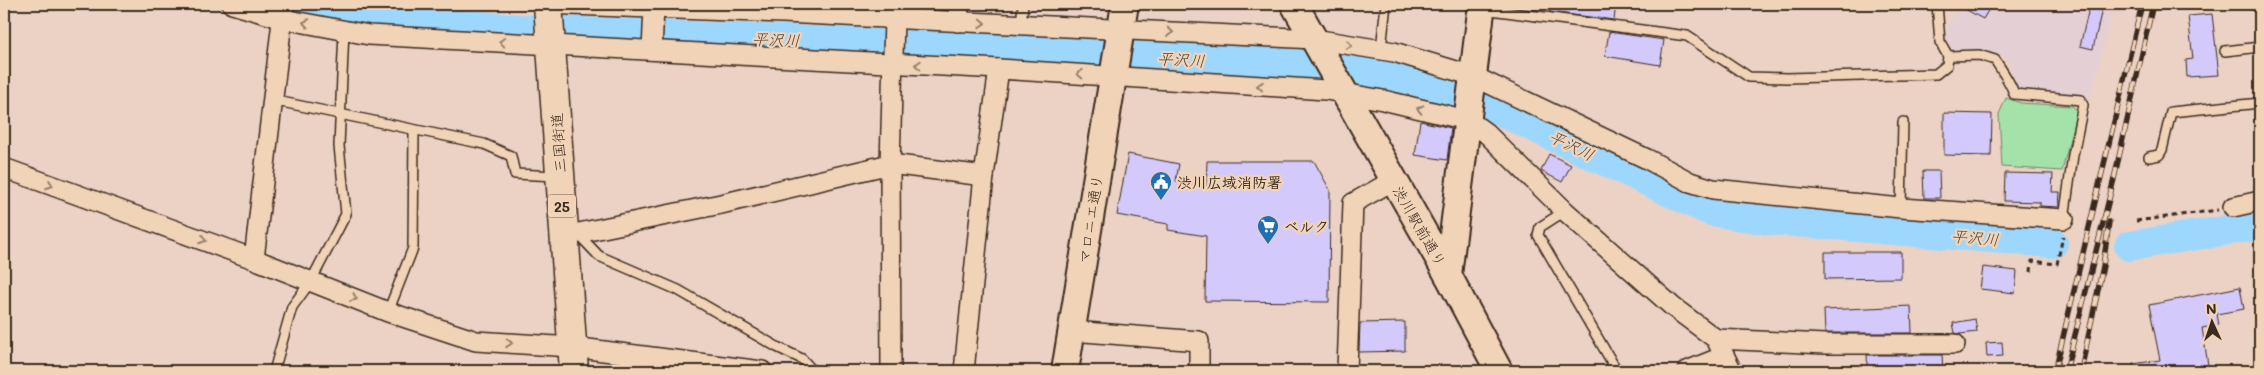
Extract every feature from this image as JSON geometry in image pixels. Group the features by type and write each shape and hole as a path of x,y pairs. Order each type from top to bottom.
{"main road":[{"name":"三国街道","path":"548,19 560,176 571,234 573,359"}],"street":[{"path":"232,4 284,12 344,30 369,35 654,9 784,8 894,25 958,13 1021,26 1316,43 1381,49 1473,79 1647,158 1690,182 1713,189 1900,208 2064,219"},
{"path":"1120,33 1125,4"},
{"path":"1294,4 1316,43"},
{"path":"1448,275 1482,6"},
{"path":"652,49 654,9"},
{"path":"254,258 284,12"},
{"path":"548,19 652,49 893,60 999,69 1114,71 1326,90 1342,88 1468,118 1486,133 1565,211 1724,355"},
{"path":"891,371 890,164 894,25"},
{"name":"マロニエ通り","path":"1065,371 1120,33"},
{"name":"渋川駅前通り","path":"1316,43 1448,275 1499,371"},
{"path":"964,371 984,176 999,69"},
{"path":"571,234 721,204 890,164 984,176"},
{"path":"4,168 254,258 388,312 476,340 573,359 762,371"},
{"path":"1348,371 1353,203 1394,180"},
{"path":"2234,207 2260,201"},
{"path":"1072,331 1198,341 1199,371"},
{"path":"1687,371 1724,355 1824,344 1955,344"}],"lane":[{"path":"1021,26 1023,4"},
{"path":"1381,49 1386,4"},
{"path":"1482,6 1687,36 1749,77 1787,78 1936,74 1948,65 1948,56 1940,42 1937,4"},
{"path":"274,371 292,307 311,281 346,214 339,146 344,30"},
{"path":"2225,51 2260,47"},
{"path":"1948,56 1979,55 1995,60 2006,81 2012,86 2014,94 2081,100 2083,105 2064,219"},
{"path":"272,100 484,144 512,156 515,174 560,176"},
{"path":"2149,157 2159,154 2162,150 2171,112 2260,103"},
{"path":"1900,208 1903,122"},
{"path":"388,312 413,248 414,130"},
{"path":"1565,211 1540,227 1538,235 1617,371"},
{"path":"571,234 599,256 678,290 777,347 802,359 813,371"}],"path":[{"path":"2136,221 2234,207"},
{"path":"2031,272 2032,261 2057,264 2066,223 2064,219"}],"shaded area":[{"path":"1962,4 2115,4 2090,97 2017,88 2009,61 1997,52 1953,52 1946,40 1946,28"}],"green space":[{"path":"2006,98 2021,103 2072,106 2077,110 2062,171 2002,167 1999,114"}],"building":[{"path":"1550,4 1616,4 1614,20 1550,12"},
{"path":"1956,4 1992,4 1983,19"},
{"path":"2090,4 2103,4 2093,49 2080,46"},
{"path":"2212,14 2219,75 2187,77 2186,60 2193,59 2188,16"},
{"path":"1609,32 1664,40 1660,65 1605,56"},
{"path":"1944,113 1992,114 1991,156 1944,155"},
{"path":"1420,121 1451,128 1447,160 1415,155"},
{"name":"ベルク","path":"1128,154 1179,164 1176,181 1206,187 1207,161 1314,161 1330,190 1329,302 1205,301 1206,236 1168,230 1168,224 1117,215"},
{"path":"1549,154 1571,165 1562,182 1541,171"},
{"path":"1923,171 1939,171 1940,198 1924,198"},
{"path":"2005,173 2053,174 2052,192 2060,192 2059,207 2040,206 2040,202 2004,201"},
{"path":"1825,252 1901,252 1901,278 1825,279"},
{"path":"1983,267 2017,271 2015,293 1980,289"},
{"path":"2240,287 2244,309 2217,314 2219,325 2202,328 2209,371 2134,371 2133,364 2160,360 2149,305"},
{"path":"1911,306 1912,333 1825,333 1824,310"},
{"path":"1975,319 1977,332 1955,333 1953,323"},
{"path":"1405,322 1405,351 1359,352 1360,323"},
{"path":"2002,342 2003,356 1987,357 1986,343"},
{"path":"1867,355 1942,355 1943,371 1868,371"}],"waterway":[{"name":"平沢川","path":"280,4 316,13 532,30 921,45 1285,63 1361,70 1452,93 1498,110 1710,211 1768,220 2053,243"},
{"name":"平沢川","path":"2129,246 2260,225"}],"railway":[{"path":"2055,371 2142,4"},
{"path":"2066,371 2114,179 2153,4"},
{"path":"2081,371 2103,266 2109,222"}],"place":[{"name":"渋川広域消防署","path":"1161,201"},
{"name":"ベルク","path":"1268,245"}]}
